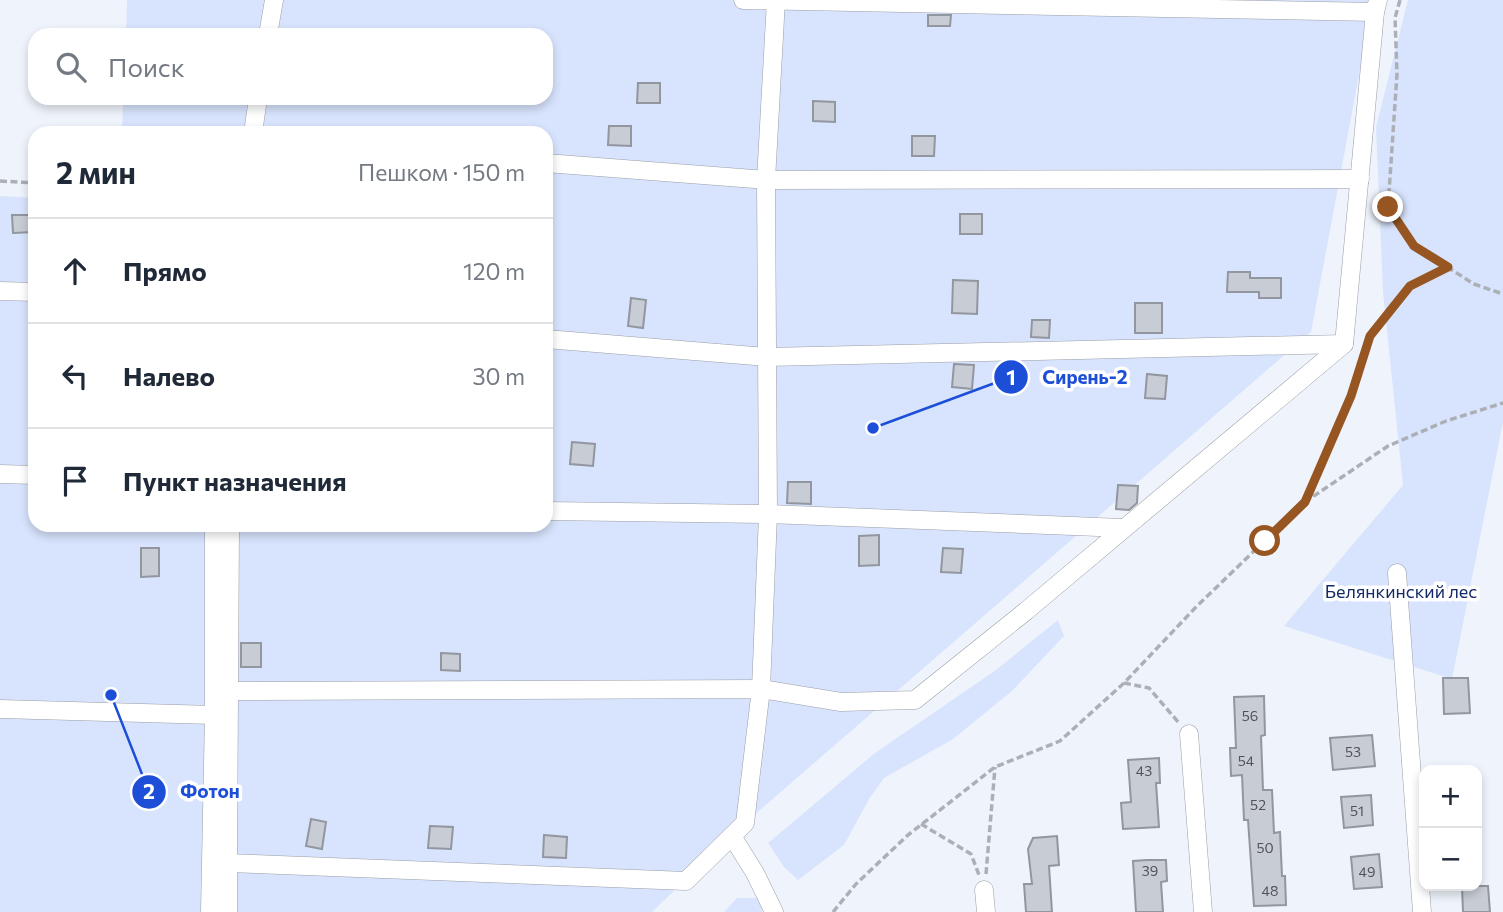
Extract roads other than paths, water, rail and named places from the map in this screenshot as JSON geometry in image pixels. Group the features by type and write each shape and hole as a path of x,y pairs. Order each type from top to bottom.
{"street":[{"path":"269,28 274,0"},
{"path":"228,691 761,689 841,702 915,701 1344,344 1376,6 743,0"},
{"path":"228,863 686,881 745,823 761,689 768,514 766,180 776,1"},
{"path":"254,126 257,105"},
{"path":"553,164 766,180 1360,179"},
{"path":"0,291 28,292"},
{"path":"553,340 767,357 1344,344"},
{"path":"0,474 28,475"},
{"path":"553,511 768,514 1123,528"},
{"path":"210,912 214,532"},
{"path":"228,912 230,532"},
{"path":"1397,573 1422,912"},
{"path":"0,709 214,715"},
{"path":"1189,734 1203,912"},
{"path":"732,836 755,873 774,912"},
{"path":"984,890 986,912"}],"place":[{"name":"Сирень-2","path":"873,428"},
{"name":"Фотон","path":"111,695"}],"park label":[{"name":"Белянкинский лес","path":"1401,592"}]}
